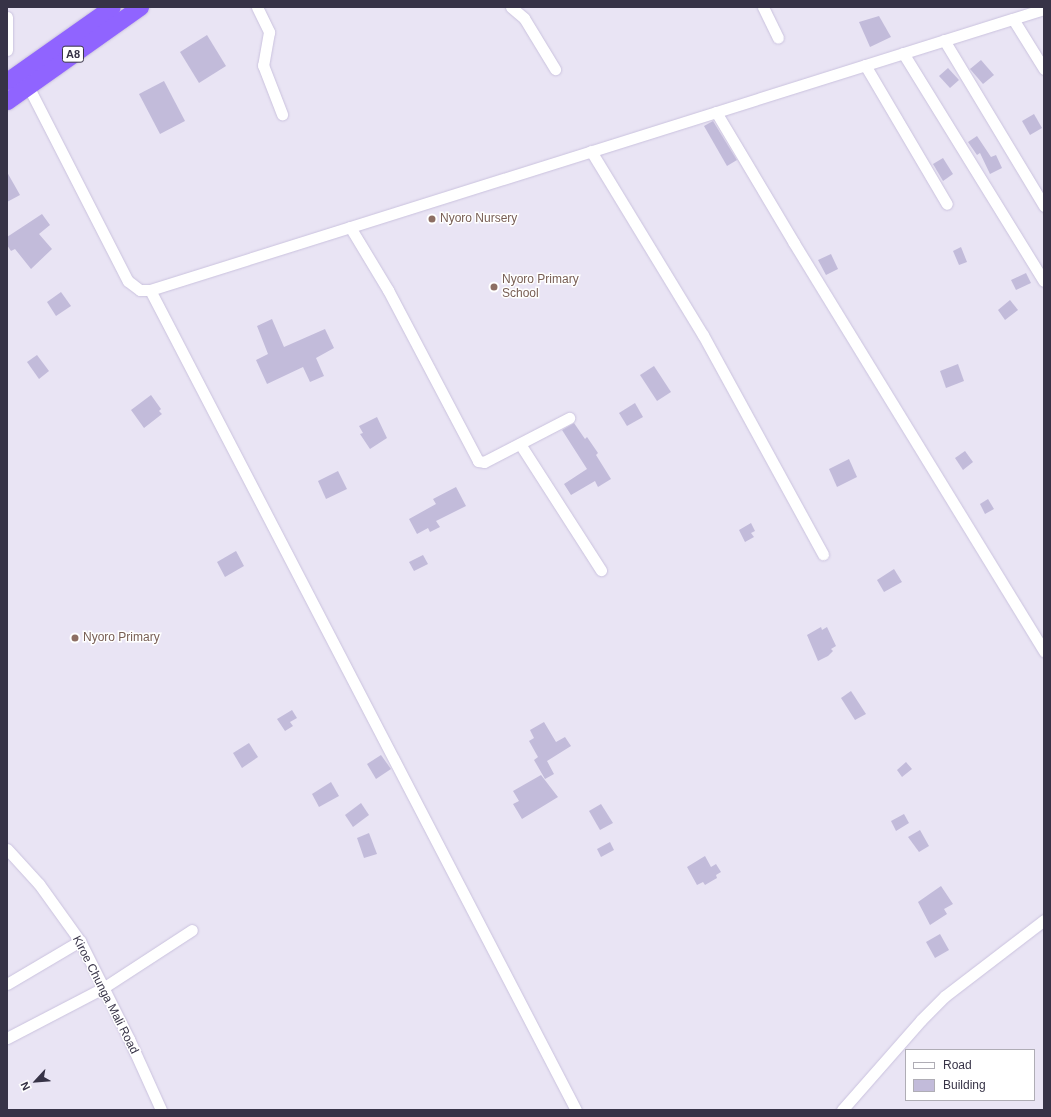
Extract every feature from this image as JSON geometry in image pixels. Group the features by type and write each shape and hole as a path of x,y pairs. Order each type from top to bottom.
{"highway":[{"name":"A8","path":"7,82 112,7"},
{"name":"A8","path":"7,101 140,7"}],"street":[{"path":"257,7 269,32 263,65 282,114"},
{"path":"511,7 524,18 556,69"},
{"path":"762,7 778,38"},
{"path":"28,86 128,281 132,287 140,290 150,290 1044,9"},
{"path":"7,17 7,50"},
{"path":"1013,18 1044,69"},
{"path":"944,40 1044,206"},
{"path":"903,53 1044,281"},
{"path":"866,65 947,204"},
{"path":"716,112 798,250 1044,651"},
{"path":"591,151 703,335 823,554"},
{"path":"350,227 388,290 478,461 484,462 569,418"},
{"path":"150,290 576,1110"},
{"path":"520,444 601,570"},
{"name":"Kiroe Chunga Mali Road","path":"7,849 39,884 80,942 161,1110"},
{"path":"842,1110 921,1020 945,996 1044,920"},
{"path":"7,1038 103,988 192,930"},
{"path":"7,984 80,942"}],"building":[{"path":"879,16 891,37 870,47 859,22"},
{"path":"207,35 226,66 199,83 180,52"},
{"path":"981,60 994,75 983,84 970,69"},
{"path":"948,68 959,80 950,88 939,76"},
{"path":"164,81 185,121 160,134 139,94"},
{"path":"1034,114 1042,128 1030,135 1022,121"},
{"path":"713,121 737,160 727,166 704,126"},
{"path":"977,136 991,157 996,155 1002,168 990,174 980,153 977,155 968,142"},
{"path":"943,158 953,174 943,181 933,164"},
{"path":"7,172 20,195 7,202"},
{"path":"42,214 50,225 39,234 52,249 31,269 15,249 11,251 7,245 7,237"},
{"path":"961,247 967,262 959,265 953,251"},
{"path":"831,254 838,269 826,275 818,260"},
{"path":"1026,273 1031,283 1016,290 1011,280"},
{"path":"61,292 71,306 56,316 47,302"},
{"path":"1010,300 1018,310 1005,320 998,310"},
{"path":"272,319 284,347 325,329 334,348 316,358 324,376 310,382 303,367 267,384 256,360 268,354 257,326"},
{"path":"37,355 49,371 39,379 27,362"},
{"path":"958,364 964,381 946,388 940,371"},
{"path":"654,366 671,392 657,401 640,375"},
{"path":"151,395 161,409 159,411 162,414 144,428 131,410"},
{"path":"635,403 643,417 627,426 619,413"},
{"path":"377,417 387,438 370,449 360,434 363,433 359,426"},
{"path":"574,423 585,439 587,437 598,453 596,455 611,479 598,487 595,481 571,495 564,484 587,469 562,430"},
{"path":"965,451 973,462 963,470 955,458"},
{"path":"849,459 857,477 837,487 829,469"},
{"path":"338,471 347,489 326,499 318,481"},
{"path":"456,487 466,506 436,521 440,527 430,532 428,528 417,534 409,519 436,504 433,499"},
{"path":"988,499 994,509 985,514 980,504"},
{"path":"751,523 755,531 751,533 754,537 745,542 739,530"},
{"path":"236,551 244,566 225,577 217,562"},
{"path":"423,555 428,564 414,571 409,562"},
{"path":"894,569 902,582 884,592 877,580"},
{"path":"821,627 822,630 827,627 836,646 831,649 833,651 828,656 818,661 807,635"},
{"path":"851,691 866,714 855,720 841,698"},
{"path":"292,710 297,718 290,722 293,726 285,731 277,719"},
{"path":"544,722 556,742 565,737 571,746 547,761 554,774 545,779 534,760 538,757 529,741 534,738 530,730"},
{"path":"249,743 258,757 242,768 233,753"},
{"path":"381,755 391,769 376,779 367,764"},
{"path":"906,762 912,769 902,777 897,770"},
{"path":"541,775 558,797 522,819 513,804 519,801 513,791"},
{"path":"331,782 339,796 319,807 312,794"},
{"path":"361,803 369,815 353,827 345,815"},
{"path":"601,804 613,823 600,830 589,811"},
{"path":"904,814 909,823 896,831 891,821"},
{"path":"920,830 929,846 919,852 908,837"},
{"path":"369,833 377,854 364,858 357,838"},
{"path":"610,842 614,850 601,857 597,849"},
{"path":"705,856 711,867 716,864 721,872 716,875 717,878 705,885 703,882 697,885 687,867"},
{"path":"941,886 953,904 944,909 947,914 930,925 918,902"},
{"path":"940,934 949,950 935,958 926,942"}],"place":[{"name":"Nyoro Nursery","path":"432,219"},
{"name":"Nyoro Primary School","path":"494,287"},
{"name":"Nyoro Primary","path":"75,638"}]}
